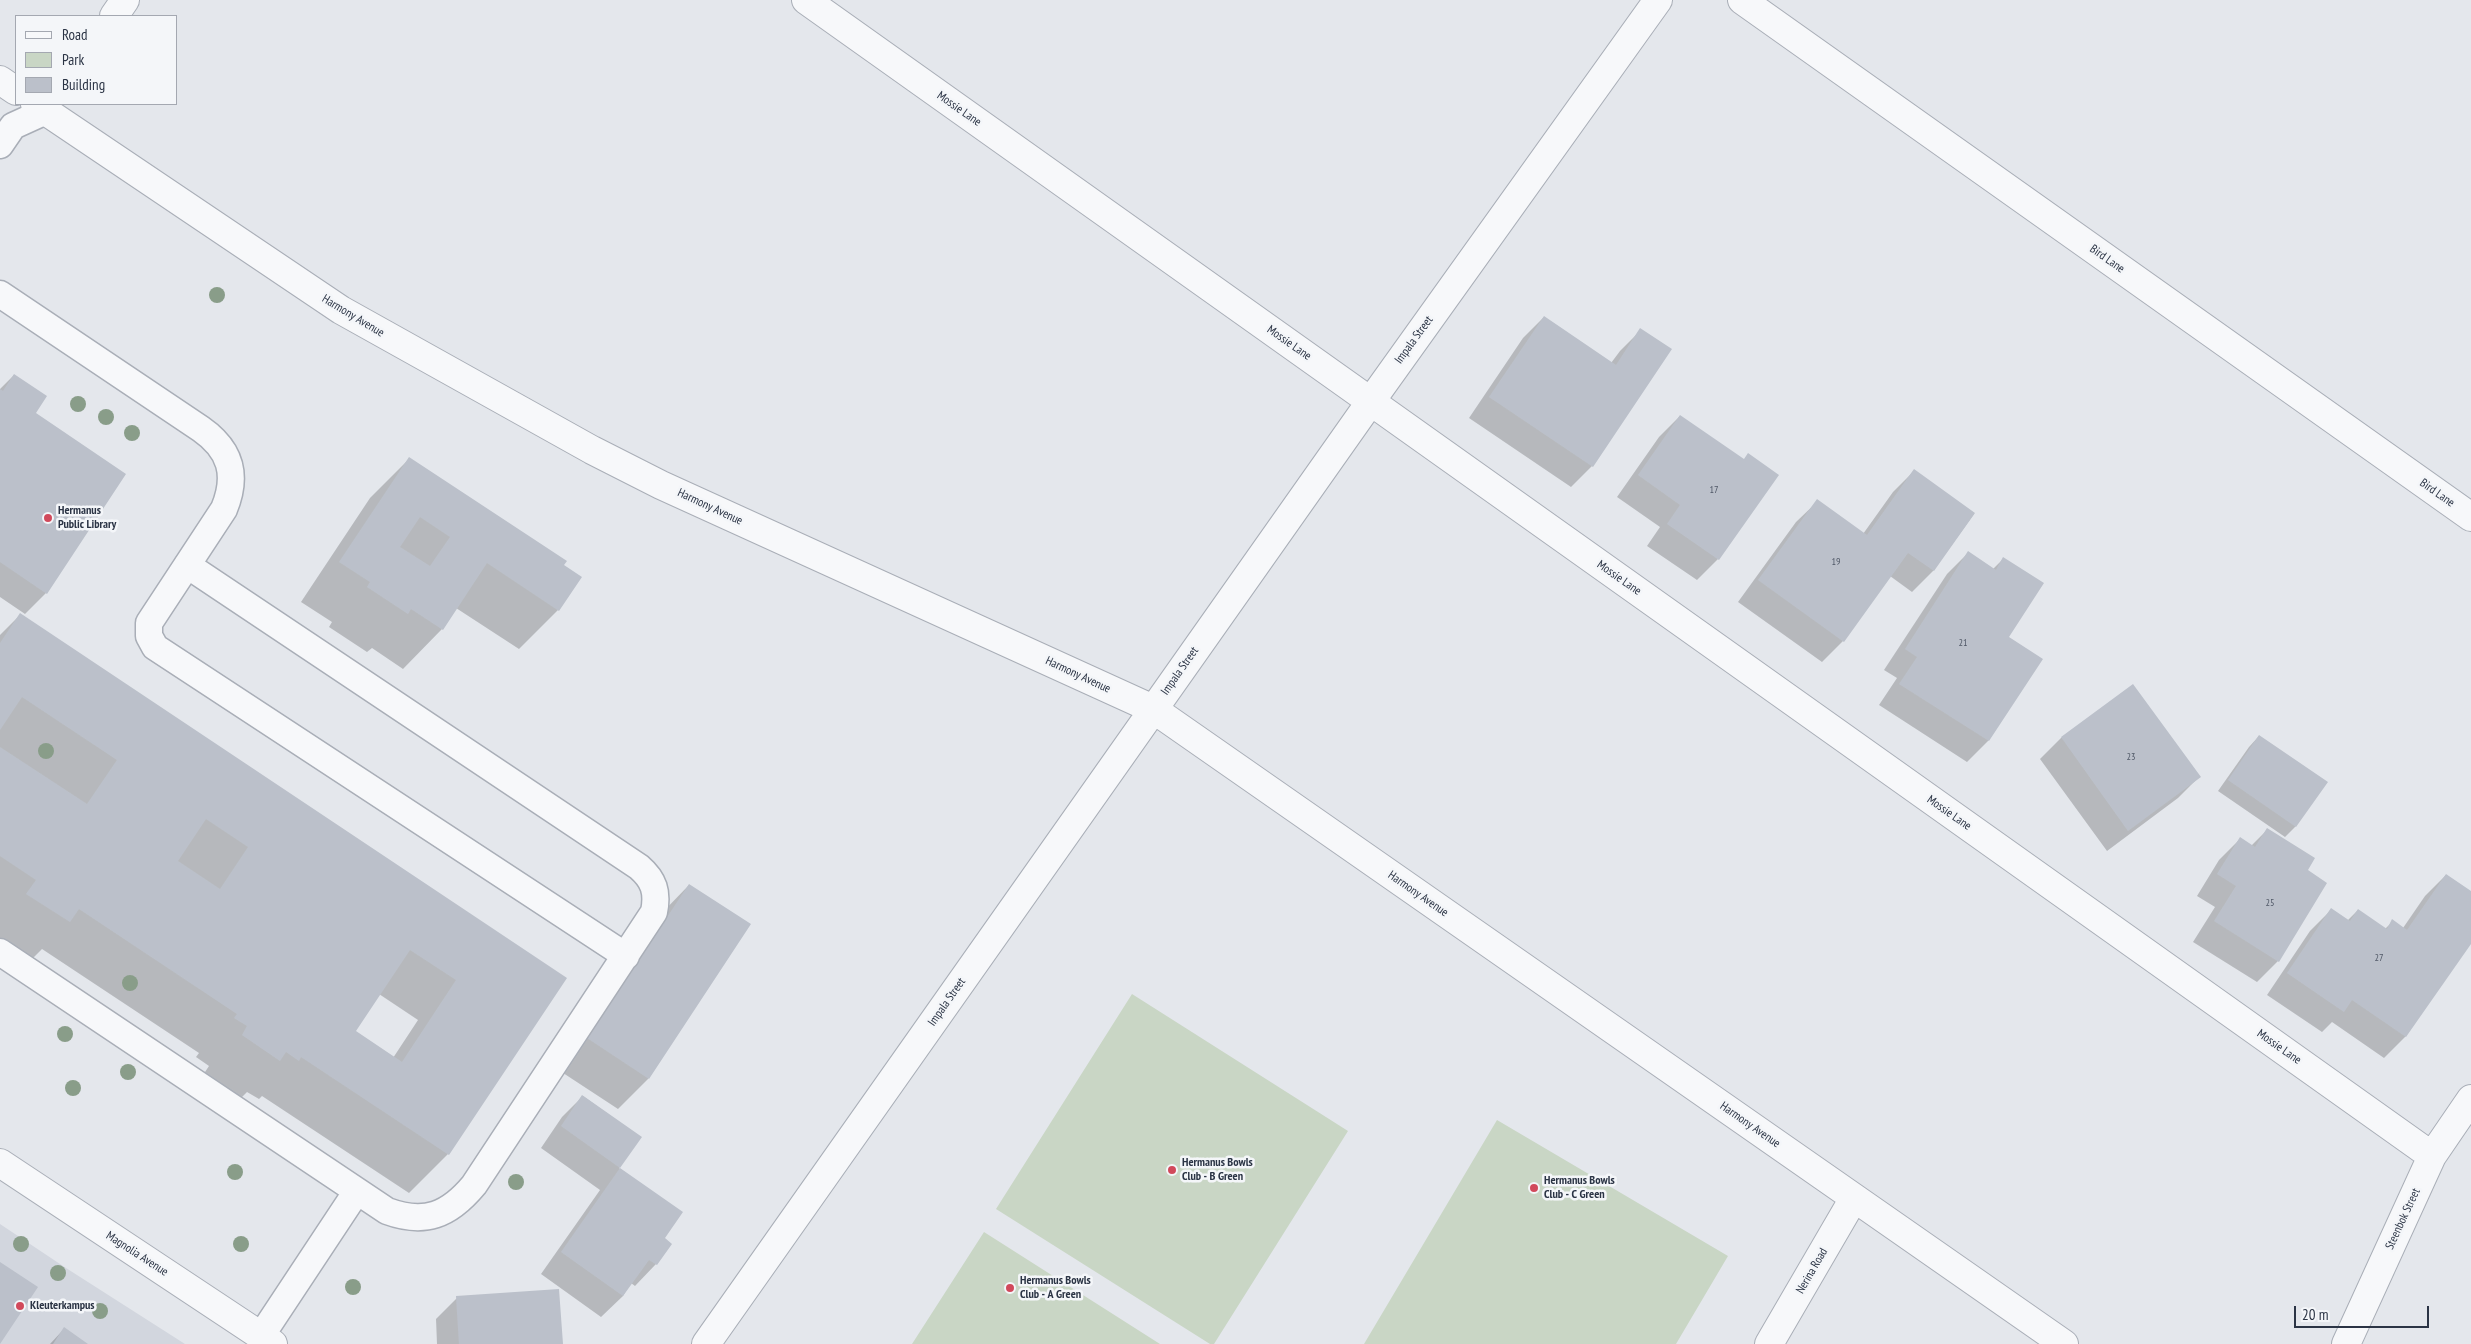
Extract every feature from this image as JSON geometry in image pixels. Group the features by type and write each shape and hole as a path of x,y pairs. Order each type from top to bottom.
{"street":[{"path":"115,15 125,0"},
{"name":"Mossie Lane","path":"806,0 2432,1156"},
{"name":"Impala Street","path":"706,1344 1370,401 1658,0"},
{"name":"Bird Lane","path":"1742,0 2471,517"},
{"path":"0,80 15,90"},
{"name":"Harmony Avenue","path":"44,106 341,310 592,450 661,485 1153,709 2064,1344"},
{"name":"Steenbok Street","path":"2346,1344 2432,1156 2471,1099"},
{"name":"Magnolia Avenue","path":"0,1163 267,1340"},
{"name":"Nerina Road","path":"1769,1344 1854,1198"}],"lane":[{"path":"0,144 13,126 44,106"},
{"path":"0,294 213,438 223,450 232,480 230,495 224,509 149,623 149,636 155,647 626,956"},
{"path":"0,952 387,1211 413,1218 445,1212 461,1200 474,1185 654,912 656,890 650,877 639,867 187,564"},
{"path":"267,1340 357,1191"}],"shaded area":[{"path":"0,1224 66,1268 185,1344 0,1344"}],"green space":[{"name":"Hermanus Bowls Club - B Green","path":"1132,994 1348,1131 1214,1344 1210,1344 996,1209"},
{"name":"Hermanus Bowls Club - C Green","path":"1497,1120 1728,1256 1676,1344 1364,1344"},
{"name":"Hermanus Bowls Club - A Green","path":"984,1232 1160,1344 912,1344"}],"building":[{"path":"1544,316 1616,365 1640,328 1672,349 1593,467 1489,397"},
{"name":"Hermanus Public Library","path":"14,374 47,396 36,413 126,474 47,594 0,562 0,389 3,391"},
{"path":"1680,415 1744,459 1748,453 1779,475 1719,560 1667,524 1680,505 1638,475"},
{"path":"409,457 567,561 564,565 582,577 559,611 487,563 443,630 411,609 408,614 367,587 370,582 339,562","holes":["420,517 450,537 430,566 400,547"]},
{"path":"1914,469 1975,513 1934,571 1908,553 1844,642 1758,580 1817,499 1867,535"},
{"path":"1968,551 1996,570 2003,557 2044,583 2009,637 2043,659 1989,741 1899,684 1917,657 1905,649"},
{"path":"20,613 567,978 449,1155 301,1057 299,1061 286,1052 280,1061 242,1035 247,1026 234,1018 237,1014 79,909 70,922 26,894 36,880 0,856 0,747 87,804 117,760 22,697 0,730 0,643","holes":["206,819 248,847 220,889 178,861","410,950 456,980 402,1062 356,1031"]},
{"path":"2133,684 2201,777 2128,831 2061,737"},
{"path":"2259,735 2328,782 2296,827 2228,780"},
{"path":"2267,828 2315,858 2308,870 2327,883 2279,962 2214,921 2236,886 2217,874 2240,837 2255,847"},
{"path":"2446,874 2471,891 2471,944 2406,1037 2352,1000 2344,1012 2287,973 2331,908 2350,921 2358,909 2387,929 2392,919 2407,930"},
{"path":"689,884 751,924 649,1079 587,1038"},
{"path":"582,1095 642,1137 620,1168 561,1126"},
{"path":"620,1168 683,1212 665,1238 672,1244 657,1265 649,1260 623,1296 561,1252"},
{"path":"0,1262 38,1287 0,1344"},
{"path":"559,1289 563,1344 459,1344 456,1296"},
{"path":"64,1327 88,1344 53,1344"}],"place":[{"name":"Hermanus Public Library","path":"48,518"},
{"name":"Hermanus Bowls Club - B Green","path":"1172,1170"},
{"name":"Hermanus Bowls Club - C Green","path":"1534,1188"},
{"name":"Hermanus Bowls Club - A Green","path":"1010,1288"},
{"name":"Kleuterkampus","path":"20,1306"}]}
